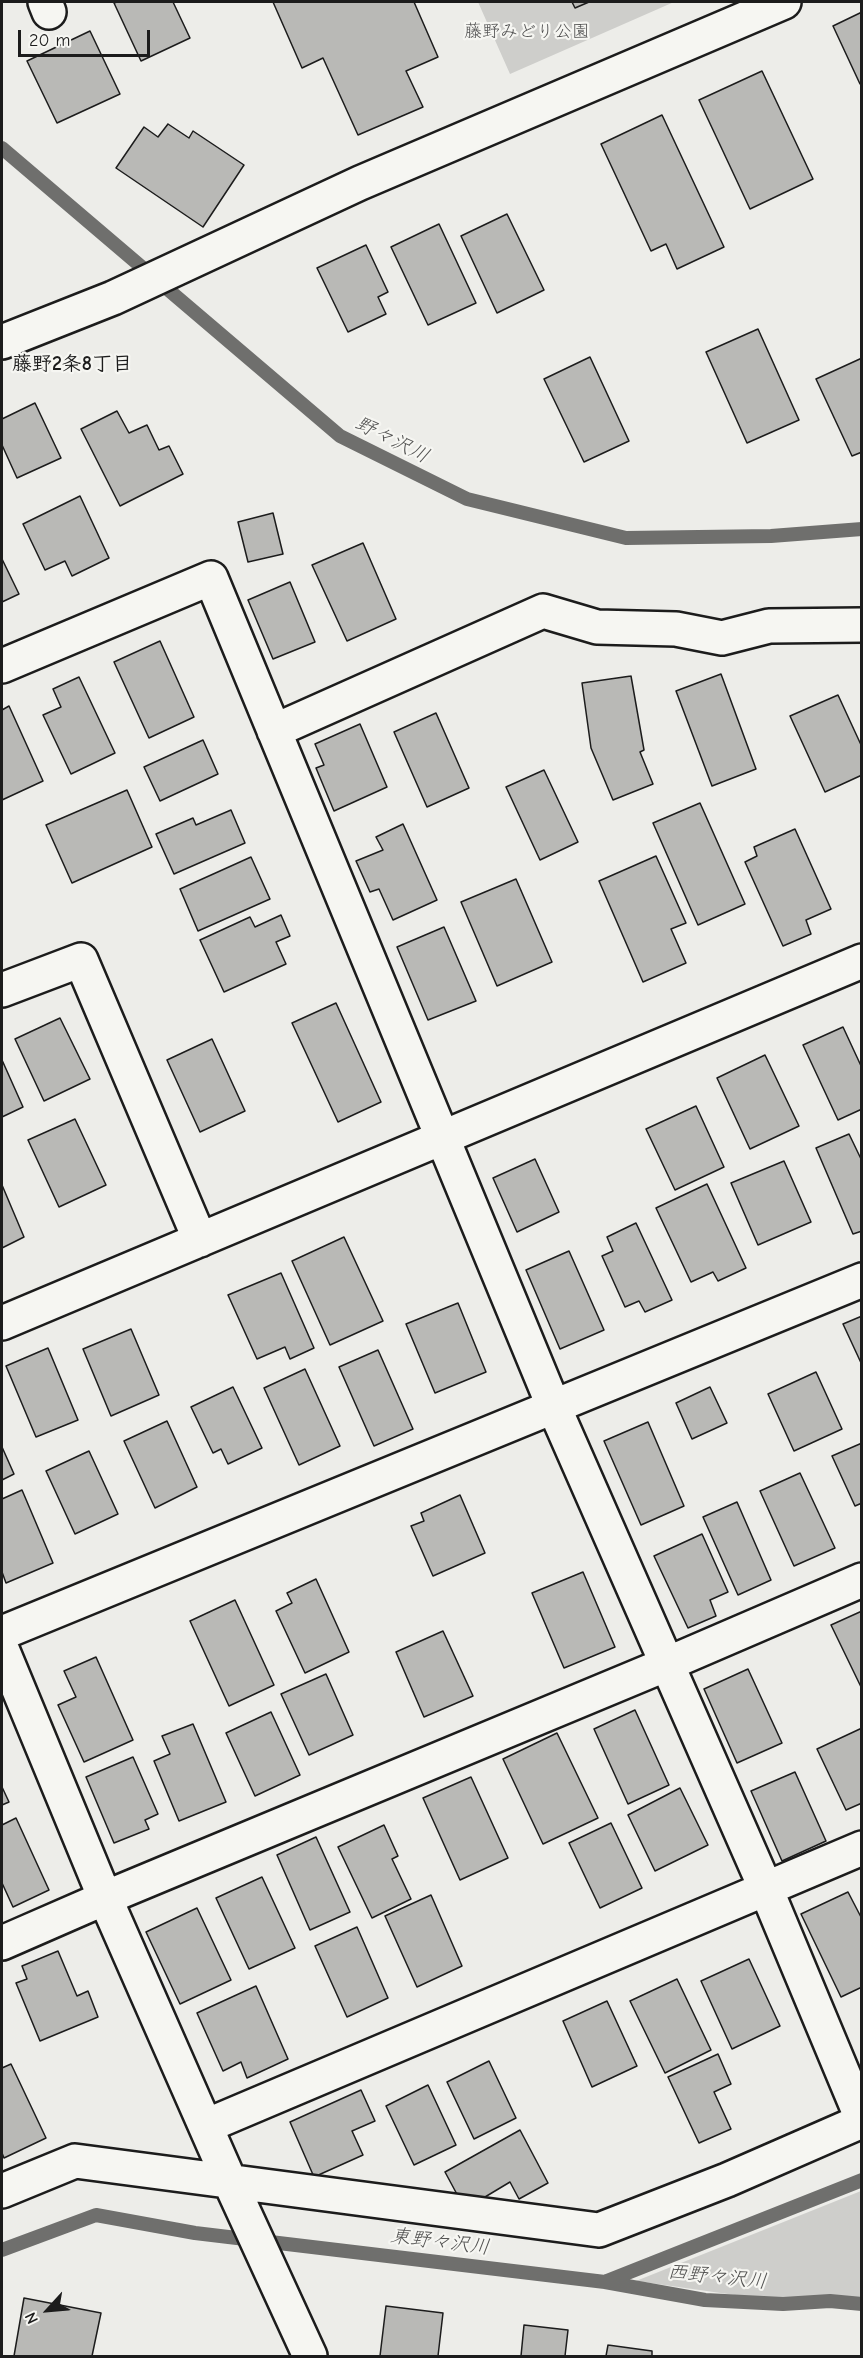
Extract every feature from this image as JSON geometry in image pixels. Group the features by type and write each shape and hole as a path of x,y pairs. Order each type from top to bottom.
{"street":[{"path":"2,342 113,298 360,183 784,2"},
{"path":"2,666 211,578 553,1405 766,1889 861,2120 727,2180 598,2230 75,2161 2,2191"},
{"path":"274,731 543,611 597,627 676,629 722,638 769,626 861,625"},
{"path":"2,990 81,960 200,1239"},
{"path":"2,1323 861,961"},
{"path":"2,1633 861,1280"},
{"path":"2,1943 667,1664 861,1580"},
{"path":"2,1649 105,1898 230,2182 310,2356"},
{"path":"206,2126 861,1848"}],"green space":[{"name":"藤野みどり公園","path":"478,2 674,2 510,74"},
{"path":"861,2191 861,2299 829,2296 783,2298 742,2296 636,2281"}],"building":[{"path":"173,2 190,38 141,61 114,3"},
{"path":"273,2 414,2 438,57 406,71 423,107 358,135 323,58 302,68"},
{"path":"572,2 589,2 575,8"},
{"path":"862,12 862,84 860,84 833,26"},
{"path":"90,31 120,94 57,123 27,61"},
{"path":"762,71 813,179 750,209 699,100"},
{"path":"662,115 724,247 677,269 666,244 651,251 601,144"},
{"path":"168,124 189,138 193,131 244,165 203,227 116,168 144,127 158,137"},
{"path":"507,214 544,290 497,313 461,236"},
{"path":"439,224 476,303 428,325 391,247"},
{"path":"366,245 388,292 378,297 386,314 348,332 317,268"},
{"path":"758,329 799,420 747,443 706,352"},
{"path":"590,357 629,441 584,462 544,379"},
{"path":"862,358 862,452 852,456 816,379"},
{"path":"35,403 61,458 17,478 2,445 2,419"},
{"path":"117,411 129,433 147,425 159,450 169,446 183,474 120,506 81,429"},
{"path":"80,496 109,558 72,576 65,561 45,570 23,524"},
{"path":"273,513 283,554 248,562 238,522"},
{"path":"363,543 396,619 347,641 312,565"},
{"path":"2,559 19,594 2,602"},
{"path":"290,582 315,642 273,659 248,600"},
{"path":"160,641 194,717 149,738 114,662"},
{"path":"721,674 756,769 712,786 676,691"},
{"path":"631,676 644,750 640,752 653,784 613,800 591,748 582,683"},
{"path":"79,677 115,753 71,774 43,715 61,707 53,689"},
{"path":"838,695 862,747 862,775 825,792 790,716"},
{"path":"9,706 43,781 2,800 2,710"},
{"path":"436,713 469,788 427,807 394,732"},
{"path":"360,724 387,787 334,811 316,768 324,765 315,744"},
{"path":"203,740 218,774 160,801 144,767"},
{"path":"544,770 578,842 540,860 506,787"},
{"path":"127,790 152,847 72,883 46,825"},
{"path":"700,803 745,904 698,925 653,823"},
{"path":"231,810 245,843 174,874 156,834 193,818 196,825"},
{"path":"403,824 437,900 393,920 379,889 370,892 356,861 383,850 376,837"},
{"path":"795,829 831,909 806,920 811,934 783,946 745,862 757,856 754,847"},
{"path":"656,856 686,923 671,929 686,963 643,982 599,881"},
{"path":"251,857 270,899 198,931 180,889"},
{"path":"516,879 552,962 497,986 461,902"},
{"path":"281,915 290,936 276,942 286,964 224,992 200,940 250,917 255,927"},
{"path":"444,927 476,1001 428,1020 397,947"},
{"path":"336,1003 381,1102 338,1122 292,1023"},
{"path":"60,1018 90,1079 44,1101 15,1039"},
{"path":"843,1027 862,1068 862,1109 838,1120 803,1045"},
{"path":"212,1039 245,1111 200,1132 167,1060"},
{"path":"765,1055 799,1126 750,1149 717,1078"},
{"path":"2,1060 23,1107 2,1117"},
{"path":"696,1106 724,1167 675,1190 646,1129"},
{"path":"75,1119 106,1185 59,1207 28,1140"},
{"path":"849,1134 862,1161 862,1231 853,1234 816,1148"},
{"path":"535,1159 559,1212 517,1232 493,1178"},
{"path":"784,1161 811,1222 758,1245 731,1183"},
{"path":"707,1184 746,1268 718,1281 713,1272 691,1282 656,1208"},
{"path":"2,1185 24,1237 2,1248"},
{"path":"636,1223 672,1300 645,1312 639,1301 625,1307 602,1256 613,1251 607,1237"},
{"path":"344,1237 383,1321 330,1345 292,1261"},
{"path":"569,1251 604,1330 560,1349 526,1270"},
{"path":"281,1273 314,1348 290,1359 285,1347 257,1359 228,1295"},
{"path":"458,1303 486,1372 435,1393 406,1324"},
{"path":"862,1316 862,1365 843,1324"},
{"path":"131,1329 159,1395 111,1416 83,1349"},
{"path":"48,1348 78,1420 36,1437 6,1366"},
{"path":"378,1350 413,1429 374,1446 339,1367"},
{"path":"305,1369 340,1446 299,1465 264,1388"},
{"path":"816,1372 842,1429 794,1451 768,1394"},
{"path":"233,1387 262,1448 228,1464 221,1449 213,1453 191,1407"},
{"path":"710,1387 727,1423 692,1439 676,1403"},
{"path":"167,1421 197,1487 155,1508 124,1441"},
{"path":"648,1422 684,1506 641,1525 604,1441"},
{"path":"862,1443 862,1503 855,1506 832,1456"},
{"path":"2,1447 14,1474 2,1480"},
{"path":"89,1451 118,1514 75,1534 46,1471"},
{"path":"800,1473 835,1548 794,1566 760,1491"},
{"path":"22,1490 53,1563 6,1583 2,1572 2,1499"},
{"path":"460,1495 485,1553 433,1576 411,1526 424,1521 421,1513"},
{"path":"737,1502 771,1580 738,1595 703,1517"},
{"path":"702,1534 728,1592 710,1600 716,1616 688,1628 654,1556"},
{"path":"583,1572 615,1647 564,1668 532,1593"},
{"path":"316,1579 349,1652 305,1673 276,1611 292,1603 287,1593"},
{"path":"235,1600 274,1685 229,1706 190,1621"},
{"path":"862,1611 862,1689 831,1625"},
{"path":"443,1631 473,1696 424,1717 396,1652"},
{"path":"96,1657 133,1740 84,1762 58,1705 76,1697 64,1671"},
{"path":"748,1669 782,1743 737,1763 704,1689"},
{"path":"326,1674 353,1735 309,1755 281,1694"},
{"path":"635,1710 669,1785 628,1804 594,1729"},
{"path":"271,1712 300,1775 255,1796 226,1733"},
{"path":"193,1724 226,1802 179,1821 154,1761 170,1754 162,1736"},
{"path":"862,1728 862,1803 846,1810 817,1749"},
{"path":"557,1733 598,1818 543,1844 503,1759"},
{"path":"133,1757 158,1814 145,1820 149,1829 114,1843 86,1777"},
{"path":"795,1772 826,1841 782,1861 751,1791"},
{"path":"471,1777 508,1858 460,1880 423,1798"},
{"path":"2,1787 9,1802 2,1805"},
{"path":"680,1788 708,1845 655,1871 628,1815"},
{"path":"16,1818 49,1890 13,1907 2,1883 2,1825"},
{"path":"611,1823 642,1888 600,1908 569,1843"},
{"path":"384,1825 398,1856 392,1859 411,1899 372,1918 338,1847"},
{"path":"316,1837 350,1912 310,1930 277,1855"},
{"path":"262,1877 295,1948 249,1969 216,1898"},
{"path":"848,1892 862,1919 862,1987 841,1997 801,1914"},
{"path":"431,1895 462,1966 417,1987 385,1916"},
{"path":"197,1908 231,1980 180,2004 146,1932"},
{"path":"357,1927 388,1998 347,2017 315,1946"},
{"path":"58,1951 77,1996 88,1991 98,2017 40,2041 16,1983 27,1979 22,1966"},
{"path":"749,1959 780,2026 732,2049 701,1981"},
{"path":"677,1979 711,2050 665,2073 630,2001"},
{"path":"256,1986 288,2059 247,2078 241,2062 223,2071 197,2013"},
{"path":"607,2001 637,2066 592,2087 563,2021"},
{"path":"718,2054 731,2084 714,2092 731,2129 699,2143 668,2077"},
{"path":"489,2061 516,2118 474,2139 447,2082"},
{"path":"11,2064 46,2138 4,2158 2,2153 2,2068"},
{"path":"428,2085 456,2145 414,2165 386,2106"},
{"path":"361,2090 375,2121 352,2131 363,2155 314,2177 290,2122"},
{"path":"520,2130 548,2183 519,2199 510,2182 485,2197 459,2198 445,2172"},
{"path":"24,2298 101,2313 92,2356 14,2356"},
{"path":"386,2306 443,2313 438,2356 380,2356"},
{"path":"524,2325 568,2330 565,2356 521,2356"},
{"path":"608,2345 652,2351 652,2356 606,2356"}],"waterway":[{"name":"野々沢川","path":"2,148 340,436 467,499 626,538 771,536 862,529"},
{"name":"東野々沢川","path":"607,2281 862,2180"},
{"name":"東野々沢川","path":"2,2250 96,2215 195,2233 605,2282 705,2300 783,2304 830,2301 862,2304"}],"district":[{"name":"藤野2条8丁目","path":"72,364"}],"water label":[{"name":"西野々沢川","path":"717,2277"}]}
